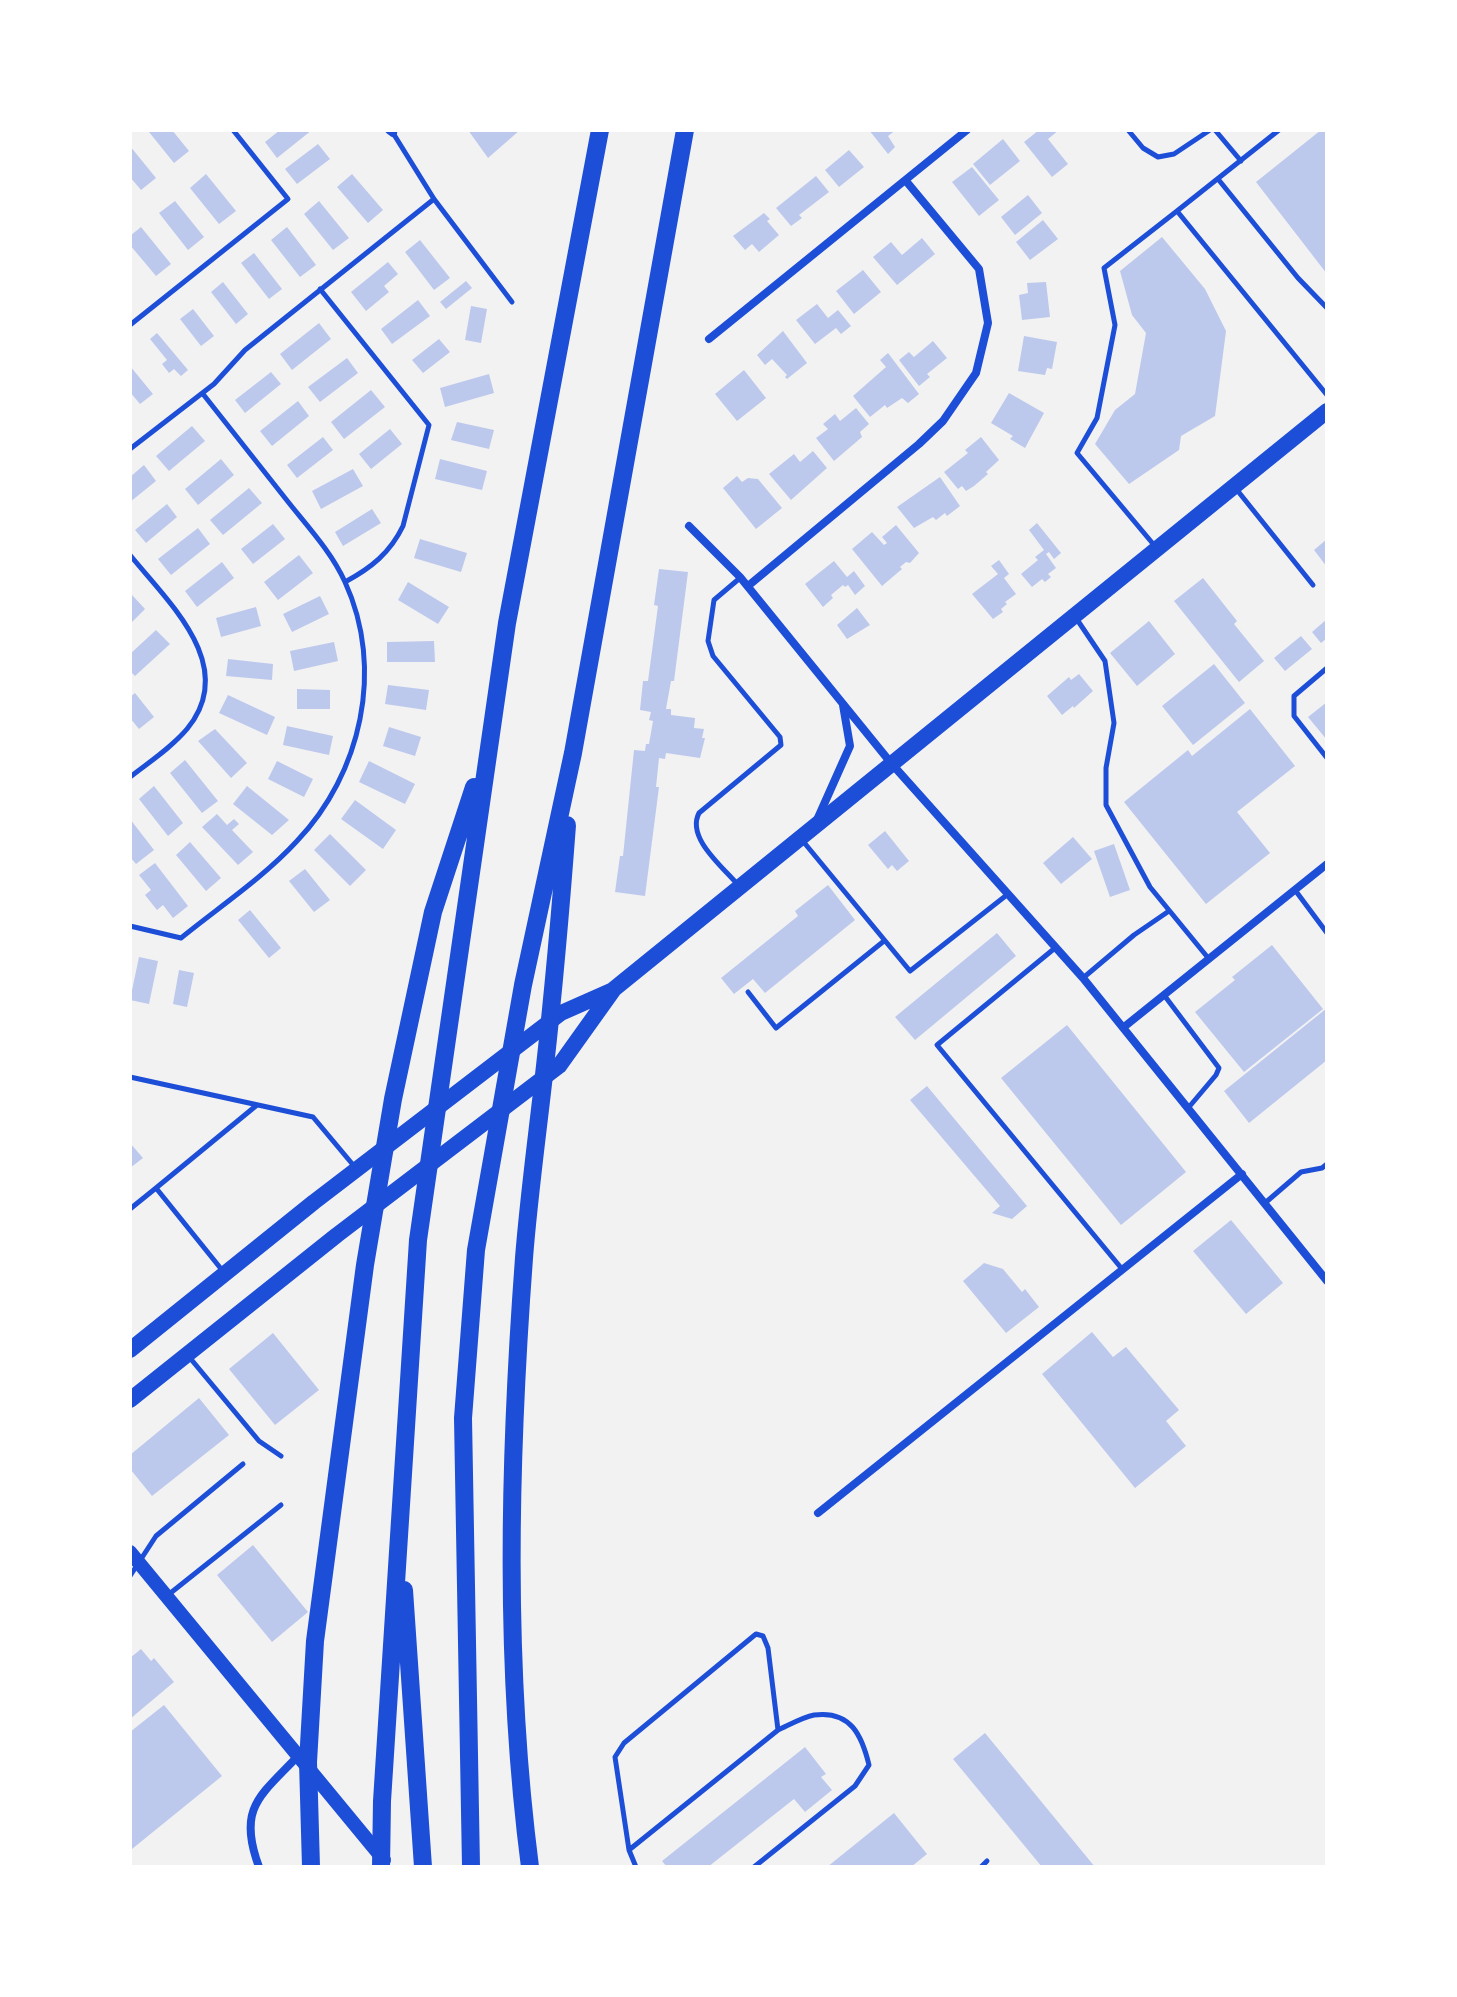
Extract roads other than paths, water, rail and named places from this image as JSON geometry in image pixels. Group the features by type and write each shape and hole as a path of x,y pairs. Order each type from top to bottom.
{"highway":[{"path":"381,1867 382,1801 418,1240 507,623 600,130"},
{"path":"471,1867 463,1418 476,1250 523,985 573,753 685,130"},
{"path":"311,1867 309,1721 319,1603 367,1251 381,1165 433,912 490,735"},
{"path":"530,1867 514,1658 511,1479 525,1255 555,977 573,753"},
{"path":"399,1515 423,1867"}],"main road":[{"path":"130,1350 561,1013 614,989 1327,411"},
{"path":"130,1400 337,1235 559,1066 614,989"},
{"path":"130,1552 135,1570 167,1596 390,1867"}],"street":[{"path":"709,339 964,131"},
{"path":"748,586 919,444 943,421 976,373 988,323 979,269 906,181"},
{"path":"689,526 748,586 891,763 1083,978 1327,1281"},
{"path":"814,827 850,746 843,704"},
{"path":"1124,1027 1327,864"},
{"path":"818,1513 1242,1174"},
{"path":"259,1867 249,1834 254,1805 298,1756"}],"lane":[{"path":"130,325 288,199 233,130"},
{"path":"1128,130 1143,148 1158,157 1174,154 1212,130 1241,161"},
{"path":"1157,548 1077,453 1097,418 1115,325 1104,268 1279,130"},
{"path":"391,132 434,199 512,302"},
{"path":"1218,179 1298,278 1327,308"},
{"path":"130,449 203,394 239,356 434,199"},
{"path":"1177,211 1327,395"},
{"path":"320,289 429,425 397,539 379,560 345,582"},
{"path":"130,926 181,938 275,863 305,832 331,798 347,767 363,704 362,647 356,614 345,582 313,533 203,394"},
{"path":"1234,486 1313,585"},
{"path":"130,555 196,641 204,662 207,683 198,713 186,730 130,777"},
{"path":"739,887 698,837 696,820 699,813 781,745 780,737 713,656 708,641 714,600 740,577"},
{"path":"1074,615 1105,661 1114,723 1106,768 1106,805 1150,887 1209,959"},
{"path":"1327,668 1294,696 1294,716 1327,758"},
{"path":"800,838 910,971 1008,894"},
{"path":"1295,890 1327,933"},
{"path":"1083,978 1134,935 1169,911"},
{"path":"748,992 776,1028 884,941"},
{"path":"1055,948 937,1045 1122,1269"},
{"path":"1164,995 1219,1068 1189,1107"},
{"path":"130,1077 313,1117 357,1170"},
{"path":"130,1209 257,1105"},
{"path":"1265,1203 1301,1172 1325,1169"},
{"path":"156,1188 225,1274"},
{"path":"187,1355 259,1441 281,1456"},
{"path":"135,1570 156,1536 243,1464"},
{"path":"167,1596 281,1505"},
{"path":"636,1867 629,1850 615,1757 624,1743 756,1634 763,1636 768,1648 778,1730"},
{"path":"629,1850 778,1730 814,1715 832,1716 853,1725 864,1740 869,1765 855,1786 754,1867"},
{"path":"981,1867 987,1861"}]}
